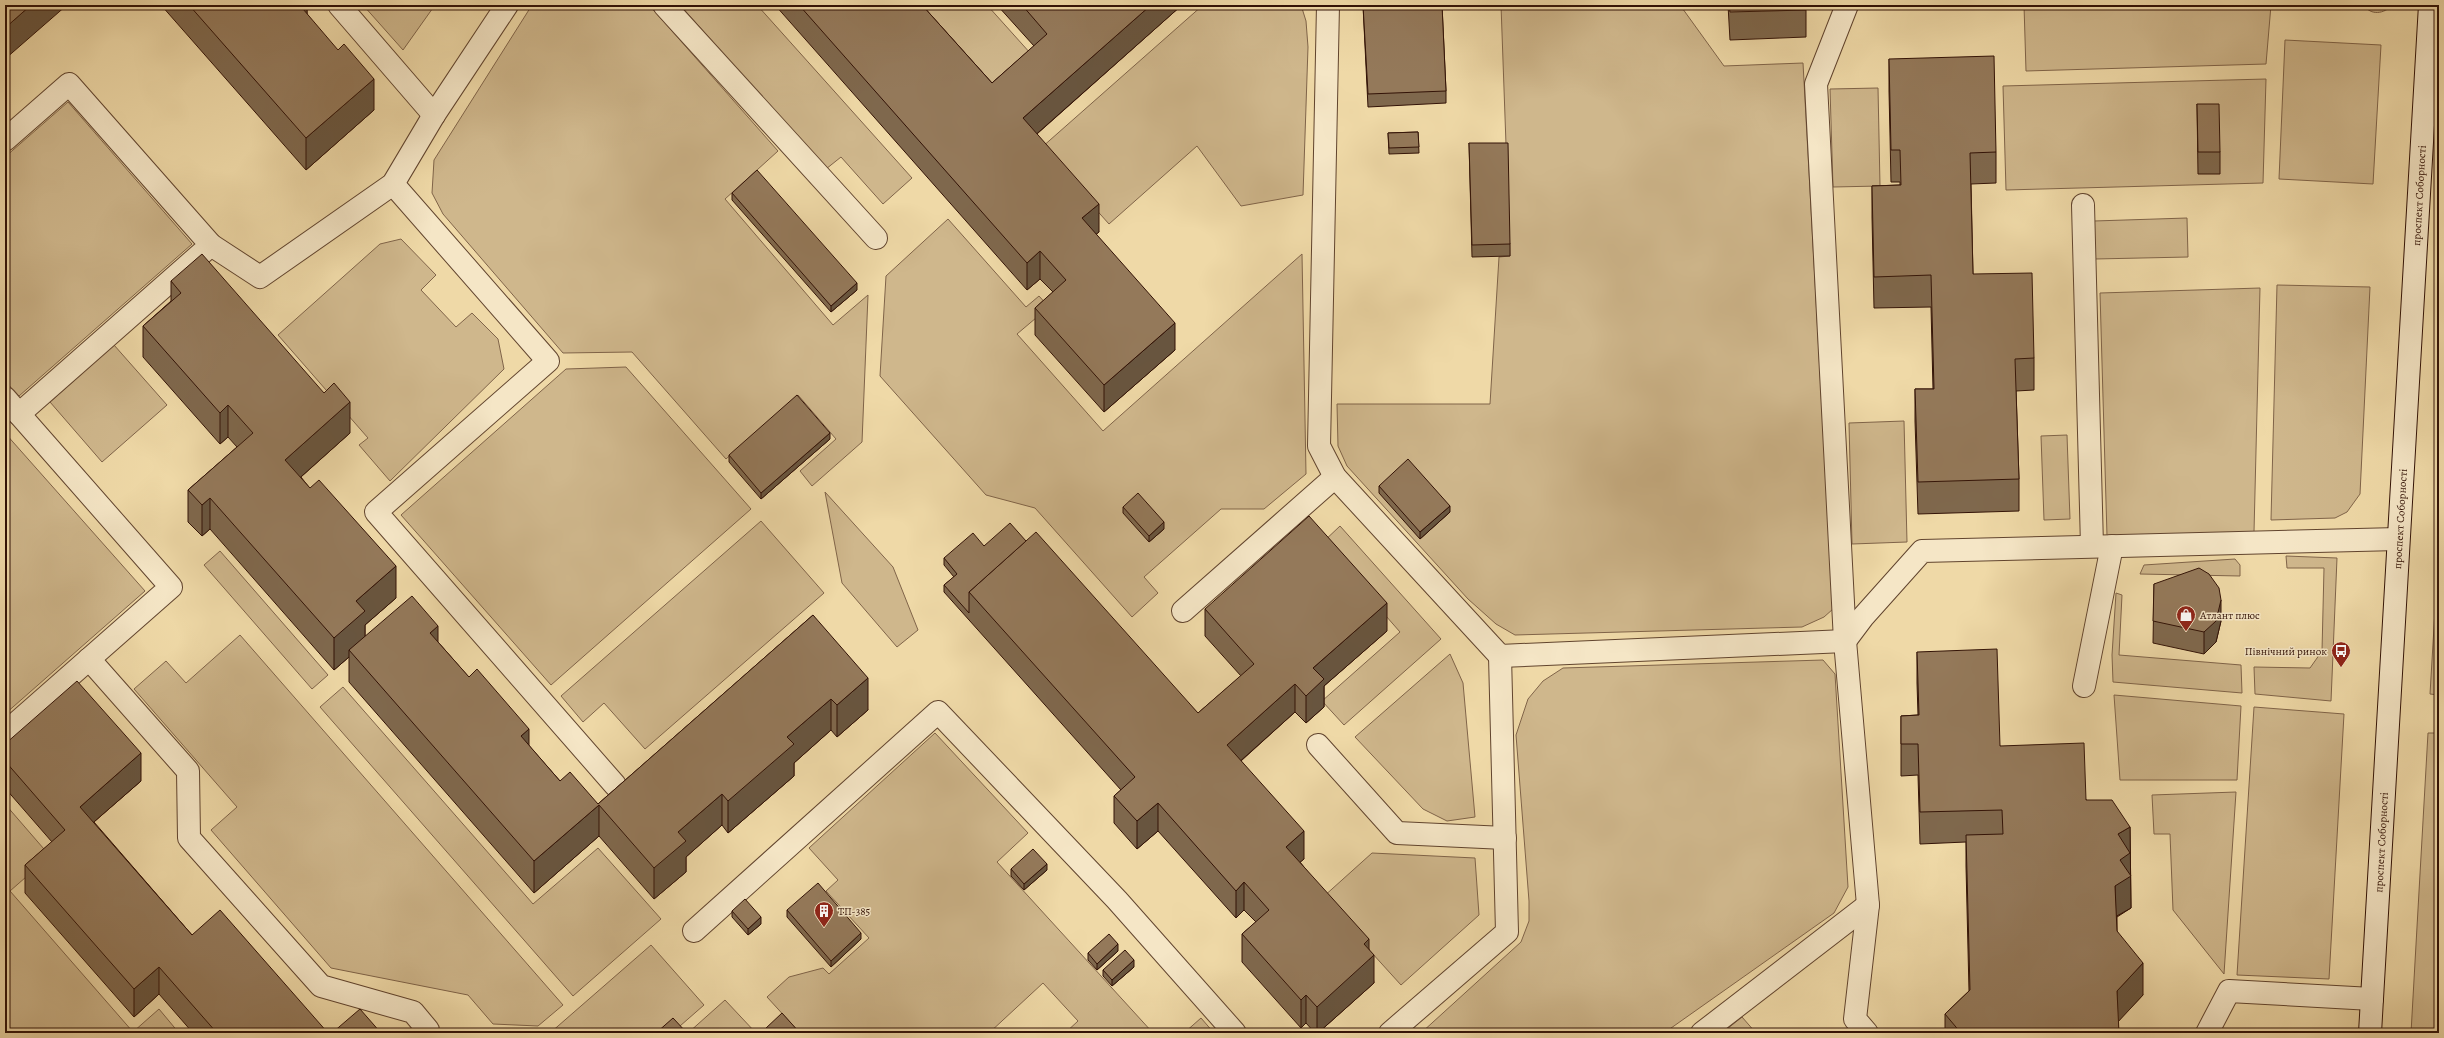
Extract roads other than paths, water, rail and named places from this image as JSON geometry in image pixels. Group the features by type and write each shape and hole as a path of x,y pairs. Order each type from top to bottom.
{"main road":[{"path":"339,5 434,115"},
{"path":"5,140 69,84 211,245 260,277 393,184 434,115 507,5"},
{"path":"664,5 876,238"},
{"path":"1328,5 1319,446 1334,477 1500,656 1507,932 1390,1033"},
{"path":"1847,5 1816,84 1845,641 1868,905 1855,1019 1867,1033"},
{"name":"проспект Соборності","path":"2370,1033 2430,5"},
{"path":"393,184 548,361 376,512 615,785"},
{"path":"2083,205 2102,546 2084,686"},
{"path":"5,733 171,587 12,406 211,245"},
{"path":"1183,611 1334,477"},
{"path":"1845,641 1863,617 1922,551 2398,539"},
{"path":"1500,656 1845,641"},
{"path":"89,659 188,771 189,838 321,986 413,1012 428,1030"},
{"path":"694,932 938,712 1117,900 1235,1033"},
{"path":"1318,744 1397,833 1505,838"},
{"path":"1702,1033 1868,905"},
{"path":"2207,1033 2229,991 2372,999"}],"place":[{"name":"Атлант плюс","path":"2186,632"},
{"name":"Північний ринок","path":"2341,668"},
{"name":"ТП-385","path":"824,928"}]}
